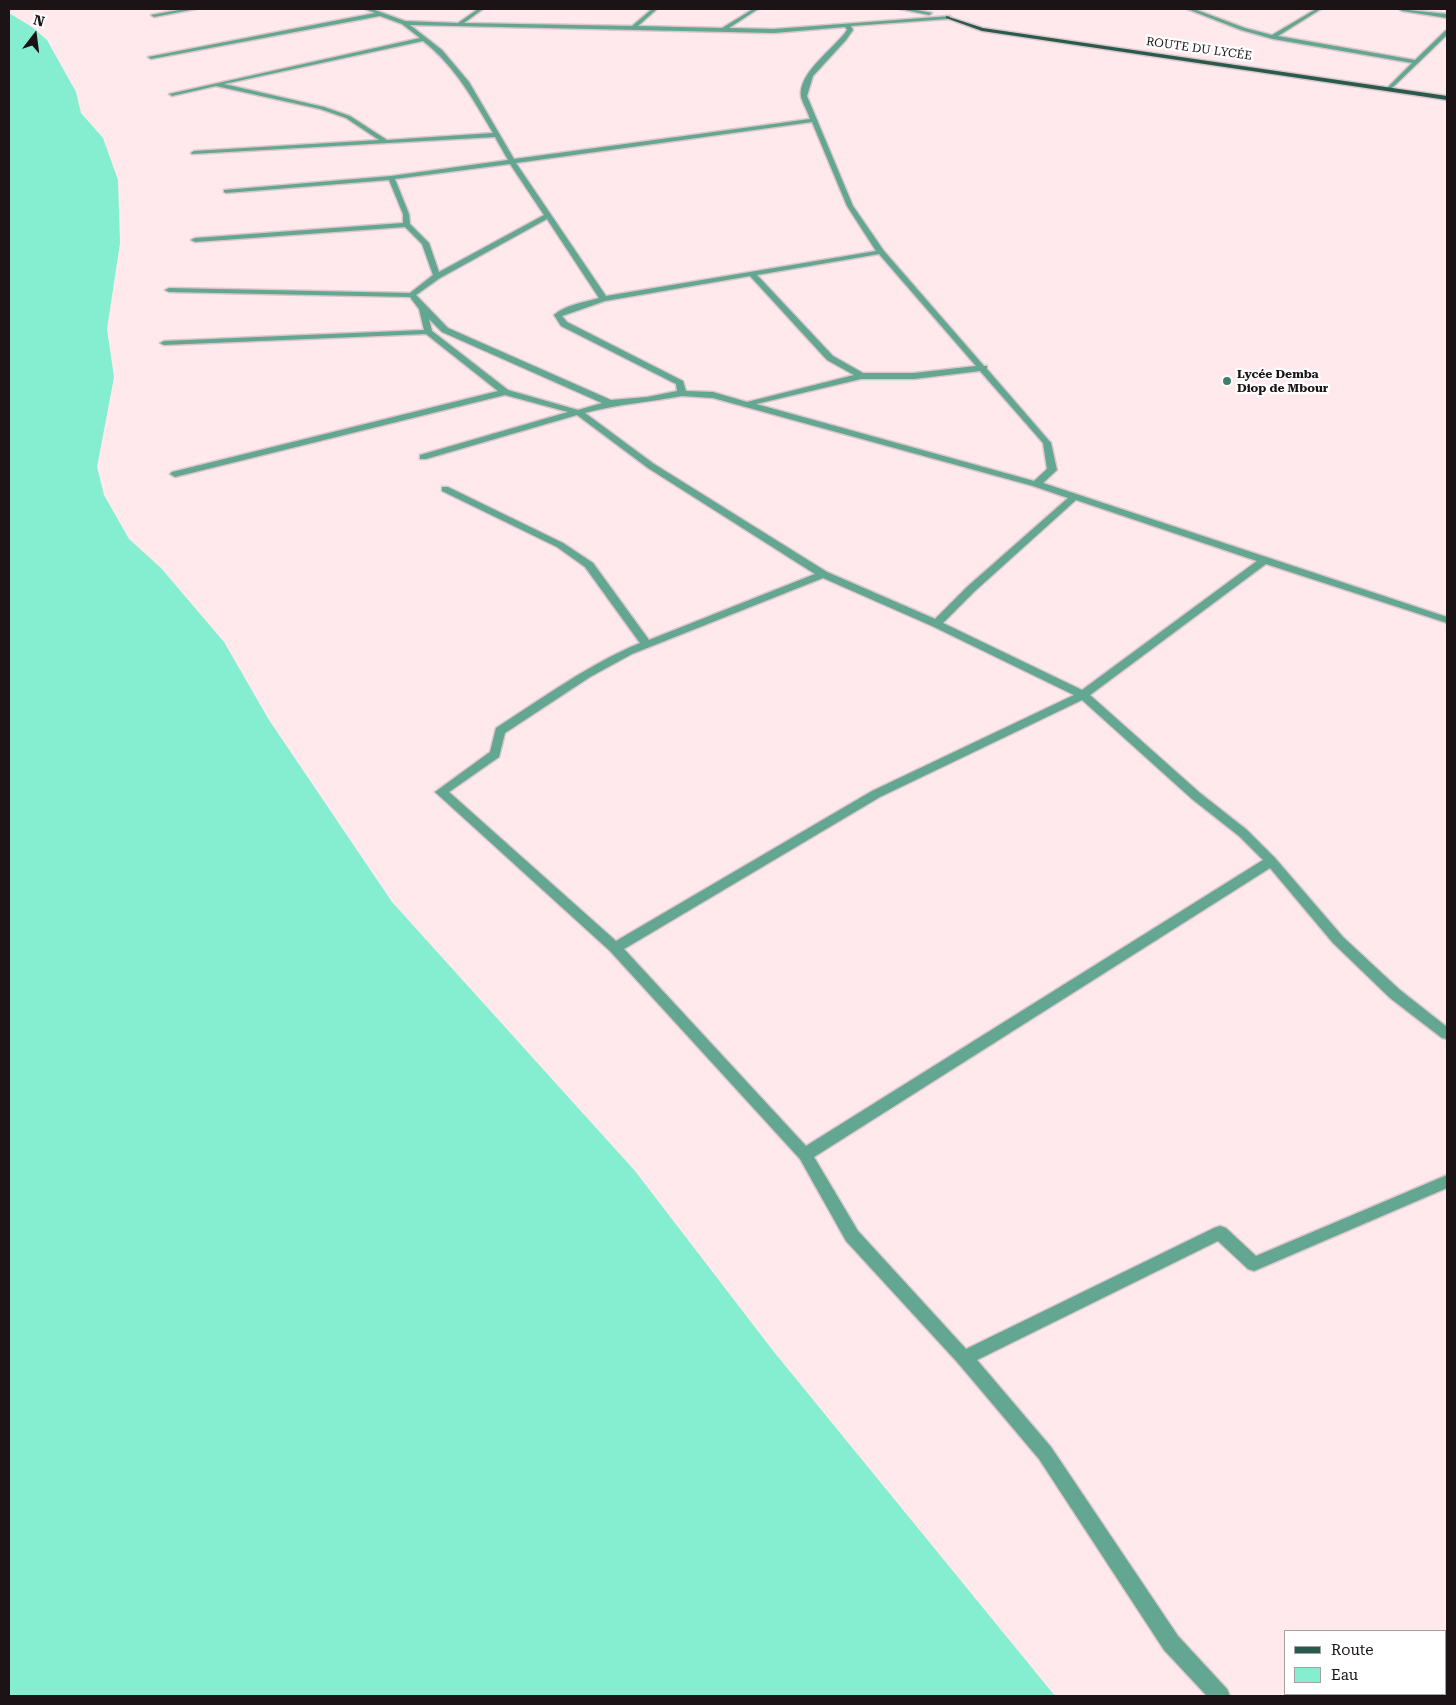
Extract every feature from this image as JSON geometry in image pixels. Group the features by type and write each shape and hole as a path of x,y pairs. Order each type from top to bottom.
{"main road":[{"name":"ROUTE DU LYCÉE","path":"951,15 974,26 996,31 1447,98"}],"street":[{"path":"154,15 193,9"},
{"path":"368,9 404,22 774,31 951,15"},
{"path":"460,23 481,9"},
{"path":"634,27 655,9"},
{"path":"723,30 756,9"},
{"path":"903,9 951,15"},
{"path":"1190,9 1243,29 1273,37 1414,62"},
{"path":"1273,37 1319,9"},
{"path":"1402,9 1447,16"},
{"path":"151,58 382,14"},
{"path":"404,22 440,51 467,83 512,162 604,299"},
{"path":"847,25 850,30 846,38 811,72 804,84 804,96 850,206 881,252 984,368 1047,443 1052,470 1036,484"},
{"path":"1388,90 1414,62 1433,47 1447,32"},
{"path":"172,94 424,39"},
{"path":"1433,47 1440,49"},
{"path":"216,84 322,108 348,117 386,142"},
{"path":"226,191 391,178 815,120"},
{"path":"194,153 498,135"},
{"path":"391,178 406,214 407,225 425,243 437,276"},
{"path":"169,290 412,295 437,276 549,215"},
{"path":"195,240 407,225"},
{"path":"682,393 680,383 564,324 558,314 604,299 881,252"},
{"path":"751,273 830,358 861,376"},
{"path":"412,295 423,309 445,330 610,404"},
{"path":"423,309 428,332 505,392 580,413 651,466 822,574 936,624 1083,695 1196,796 1243,833 1271,861 1338,940 1396,994 1447,1034"},
{"path":"164,343 428,332"},
{"path":"749,404 861,376 914,376 984,368"},
{"path":"175,474 505,392"},
{"path":"423,457 610,404 647,400 682,393 714,395 1036,484 1447,620"},
{"path":"445,488 560,545 589,565 647,645"},
{"path":"936,624 971,589 1074,497"},
{"path":"615,948 876,794 1083,695 1266,559"},
{"path":"822,574 628,652 586,675 500,731 495,754 441,792 615,948 805,1155 852,1236 964,1358 1045,1453 1171,1643 1220,1696"},
{"path":"805,1155 1271,861"},
{"path":"964,1358 1220,1233 1254,1264 1447,1181"}],"water":[{"path":"9,13 32,27 47,40 76,92 81,113 103,138 118,180 120,243 107,329 114,377 97,467 104,495 129,539 161,568 224,642 269,720 392,902 635,1171 774,1352 1055,1696 9,1696"}],"place":[{"name":"Lycée Demba Diop de Mbour","path":"1227,381"}]}
